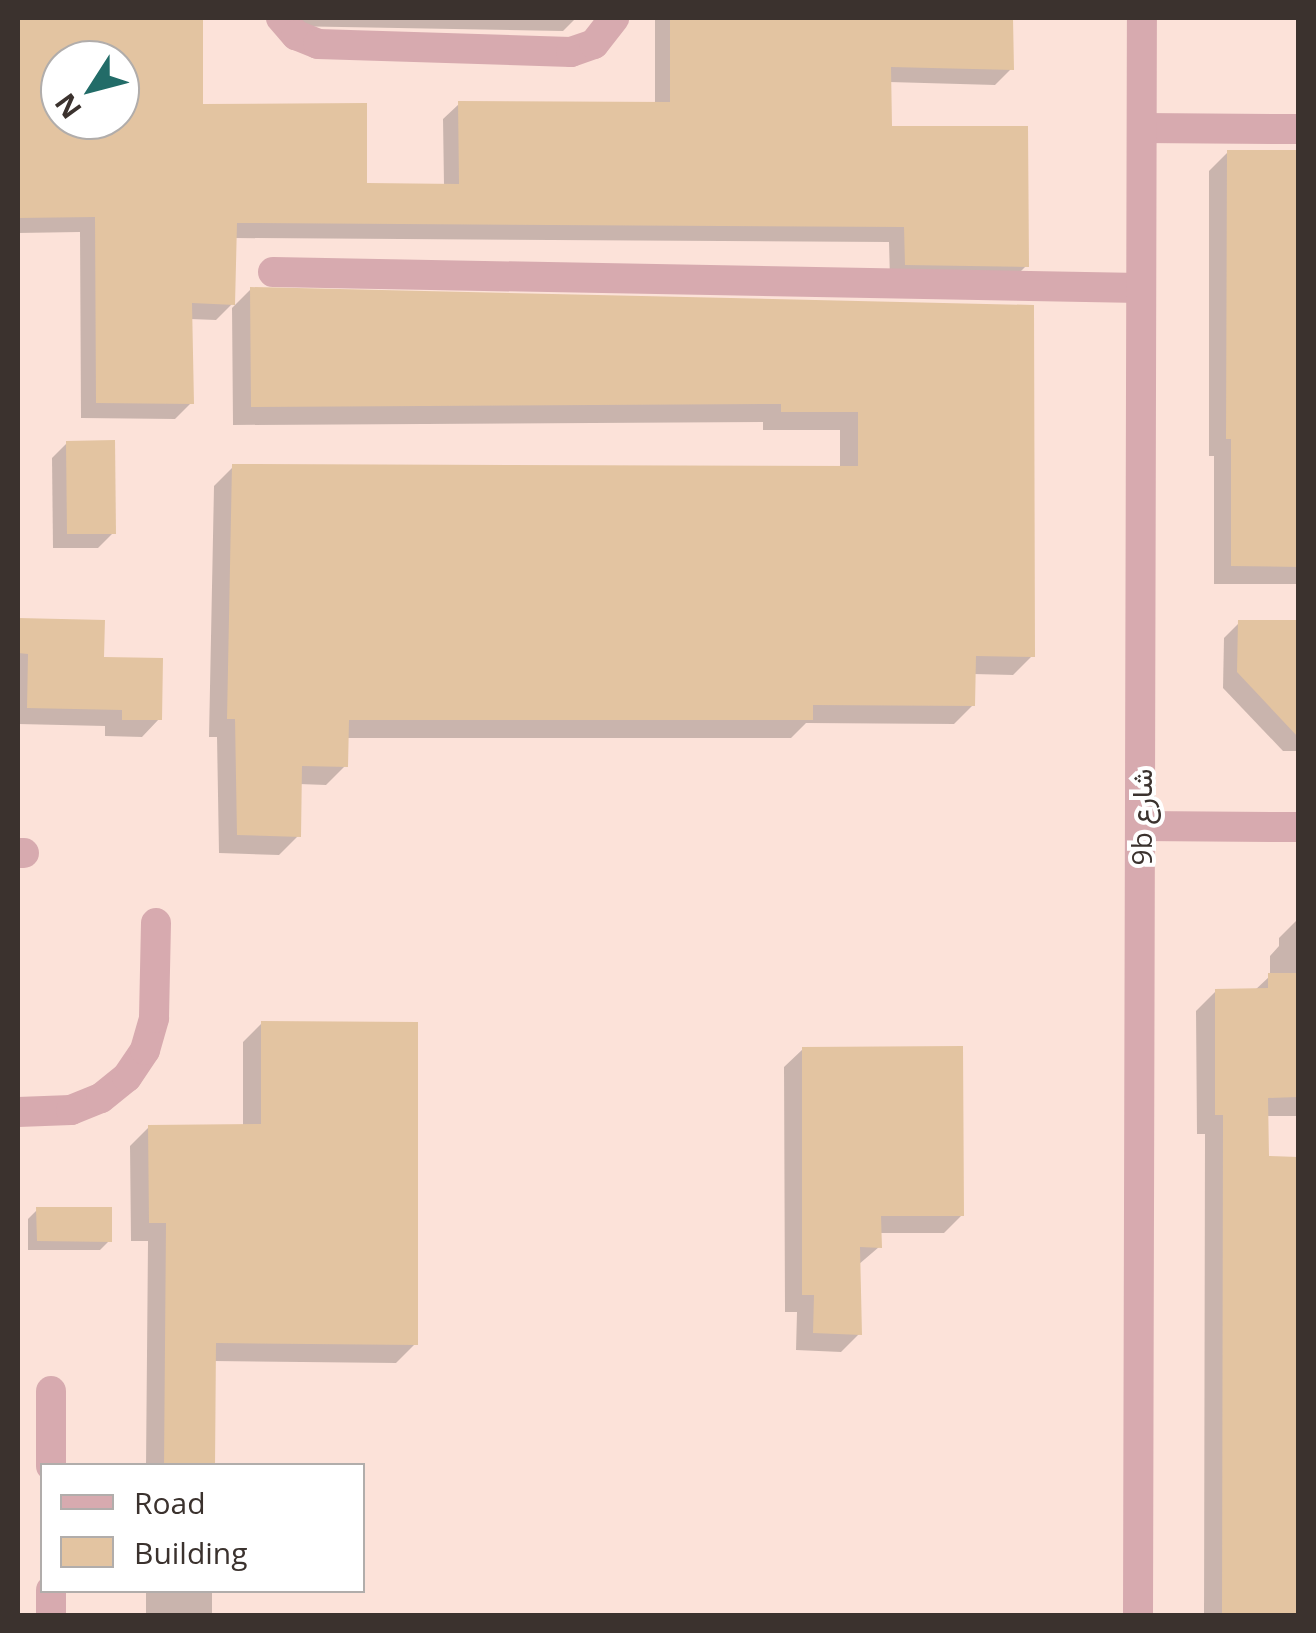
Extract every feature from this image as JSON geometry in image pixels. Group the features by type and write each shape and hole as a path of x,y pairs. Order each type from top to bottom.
{"lane":[{"path":"281,18 296,35 318,44 571,52 594,44 614,18"},
{"name":"9b شارع","path":"1138,1616 1142,18"},
{"path":"1142,128 1298,129"},
{"path":"273,272 1142,288"},
{"path":"1141,826 1298,827"},
{"path":"18,1112 70,1110 100,1098 126,1077 145,1050 154,1018 156,923"},
{"path":"51,1391 51,1463"}],"shaded area":[{"path":"18,18 1298,18 1298,1615 18,1615"}],"building":[{"path":"18,18 203,18 203,104 367,103 367,183 459,184 458,101 670,102 670,18 1013,18 1014,70 891,67 892,126 1028,126 1029,267 905,265 904,227 237,223 235,305 192,303 194,404 96,403 95,217 18,218"},
{"path":"1227,150 1298,150 1298,567 1231,566 1231,439 1226,439"},
{"path":"250,287 1034,305 1035,657 976,656 975,706 813,705 813,720 349,720 348,767 302,766 301,837 237,835 235,719 227,719 232,464 858,466 858,412 781,412 781,404 251,407"},
{"path":"115,440 116,534 67,534 66,441"},
{"path":"18,618 105,620 104,657 163,658 162,720 122,720 122,710 27,708 28,654 18,653"},
{"path":"1238,620 1298,620 1298,737 1237,672"},
{"path":"1268,973 1298,973 1298,1097 1268,1098 1269,1156 1298,1157 1298,1616 1222,1616 1223,1115 1215,1115 1215,989 1268,988"},
{"path":"261,1021 418,1022 418,1345 216,1343 215,1463 164,1463 166,1223 149,1223 148,1125 261,1124"},
{"path":"963,1046 964,1216 881,1216 882,1248 860,1247 862,1335 813,1333 814,1295 802,1295 802,1047"},
{"path":"36,1207 112,1207 112,1242 37,1241"}]}
